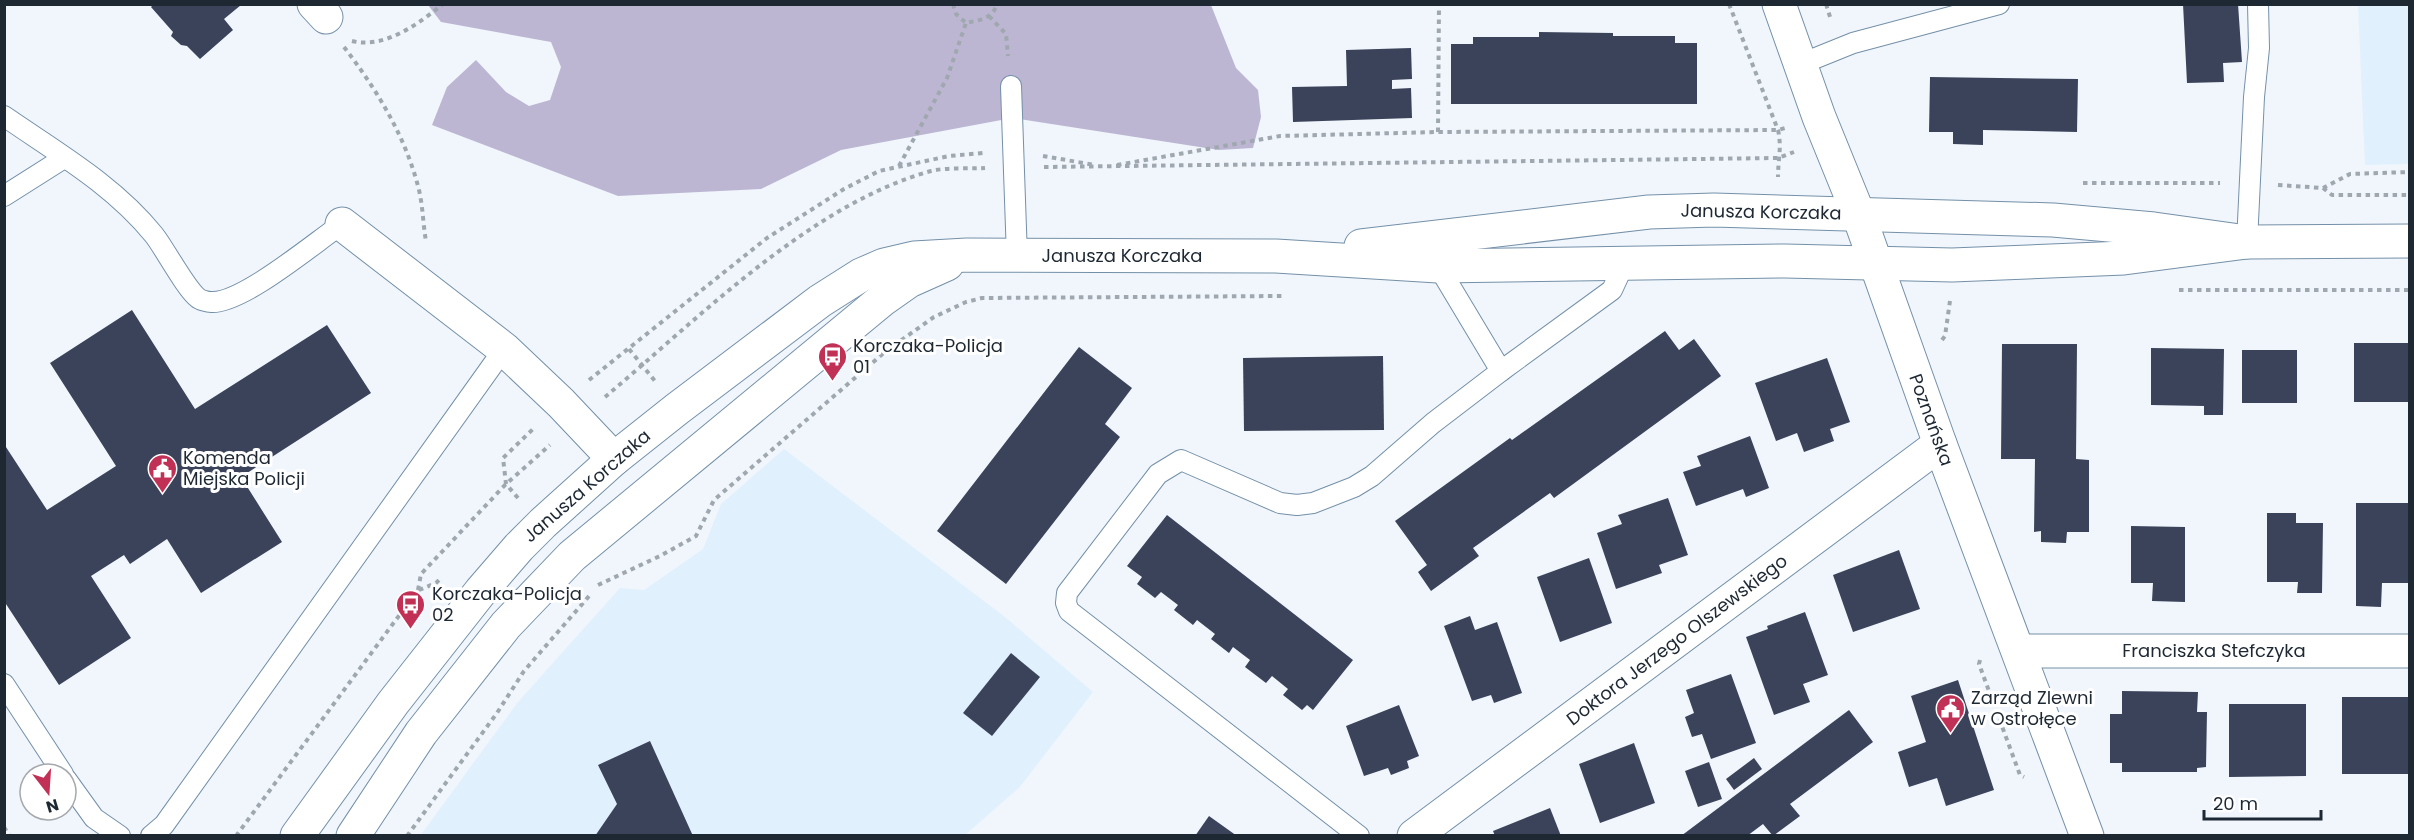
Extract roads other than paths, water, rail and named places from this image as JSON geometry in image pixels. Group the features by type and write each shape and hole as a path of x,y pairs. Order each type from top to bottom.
{"street":[{"name":"Poznańska","path":"1779,4 2087,836"},
{"name":"Janusza Korczaka","path":"1276,256 1649,212 1714,210 2063,221 2154,229 2247,242"},
{"path":"342,224 504,349 561,403 614,459"},
{"name":"Janusza Korczaka","path":"297,836 393,703 481,591 543,523 614,459 677,409 820,301 884,265 914,258 967,255 1276,256 1438,266 1785,261 1952,265 2049,262 2164,254 2247,242 2409,241"},
{"name":"Janusza Korczaka","path":"353,836 435,715 506,625 572,556 882,300 909,281 967,255"},
{"name":"Doktora Jerzego Olszewskiego","path":"1414,836 1940,444"},
{"name":"Franciszka Stefczyka","path":"2019,651 2409,651"}],"lane":[{"path":"1801,64 1853,43 1999,4"},
{"path":"2247,242 2259,48 2258,4"},
{"path":"1011,86 1017,256"},
{"path":"4,116 108,189 138,216 155,236 198,298 211,302 231,299 258,284 342,224"},
{"path":"4,196 64,158"},
{"path":"1359,836 1069,611 1066,603 1067,593 1158,474 1174,463 1180,460 1192,464 1280,503 1297,505 1313,503 1354,488 1372,476 1433,423 1500,371 1612,290 1624,264"},
{"path":"1438,266 1500,371"},
{"path":"151,836 164,825 504,349"},
{"path":"4,684 55,762"},
{"path":"78,796 94,818 120,836"}],"place":[{"name":"Korczaka-Policja 01","path":"832,382"},
{"name":"Komenda Miejska Policji","path":"162,494"},
{"name":"Korczaka-Policja 02","path":"411,630"},
{"name":"Zarząd Zlewni w Ostrołęce","path":"1950,734"}]}
